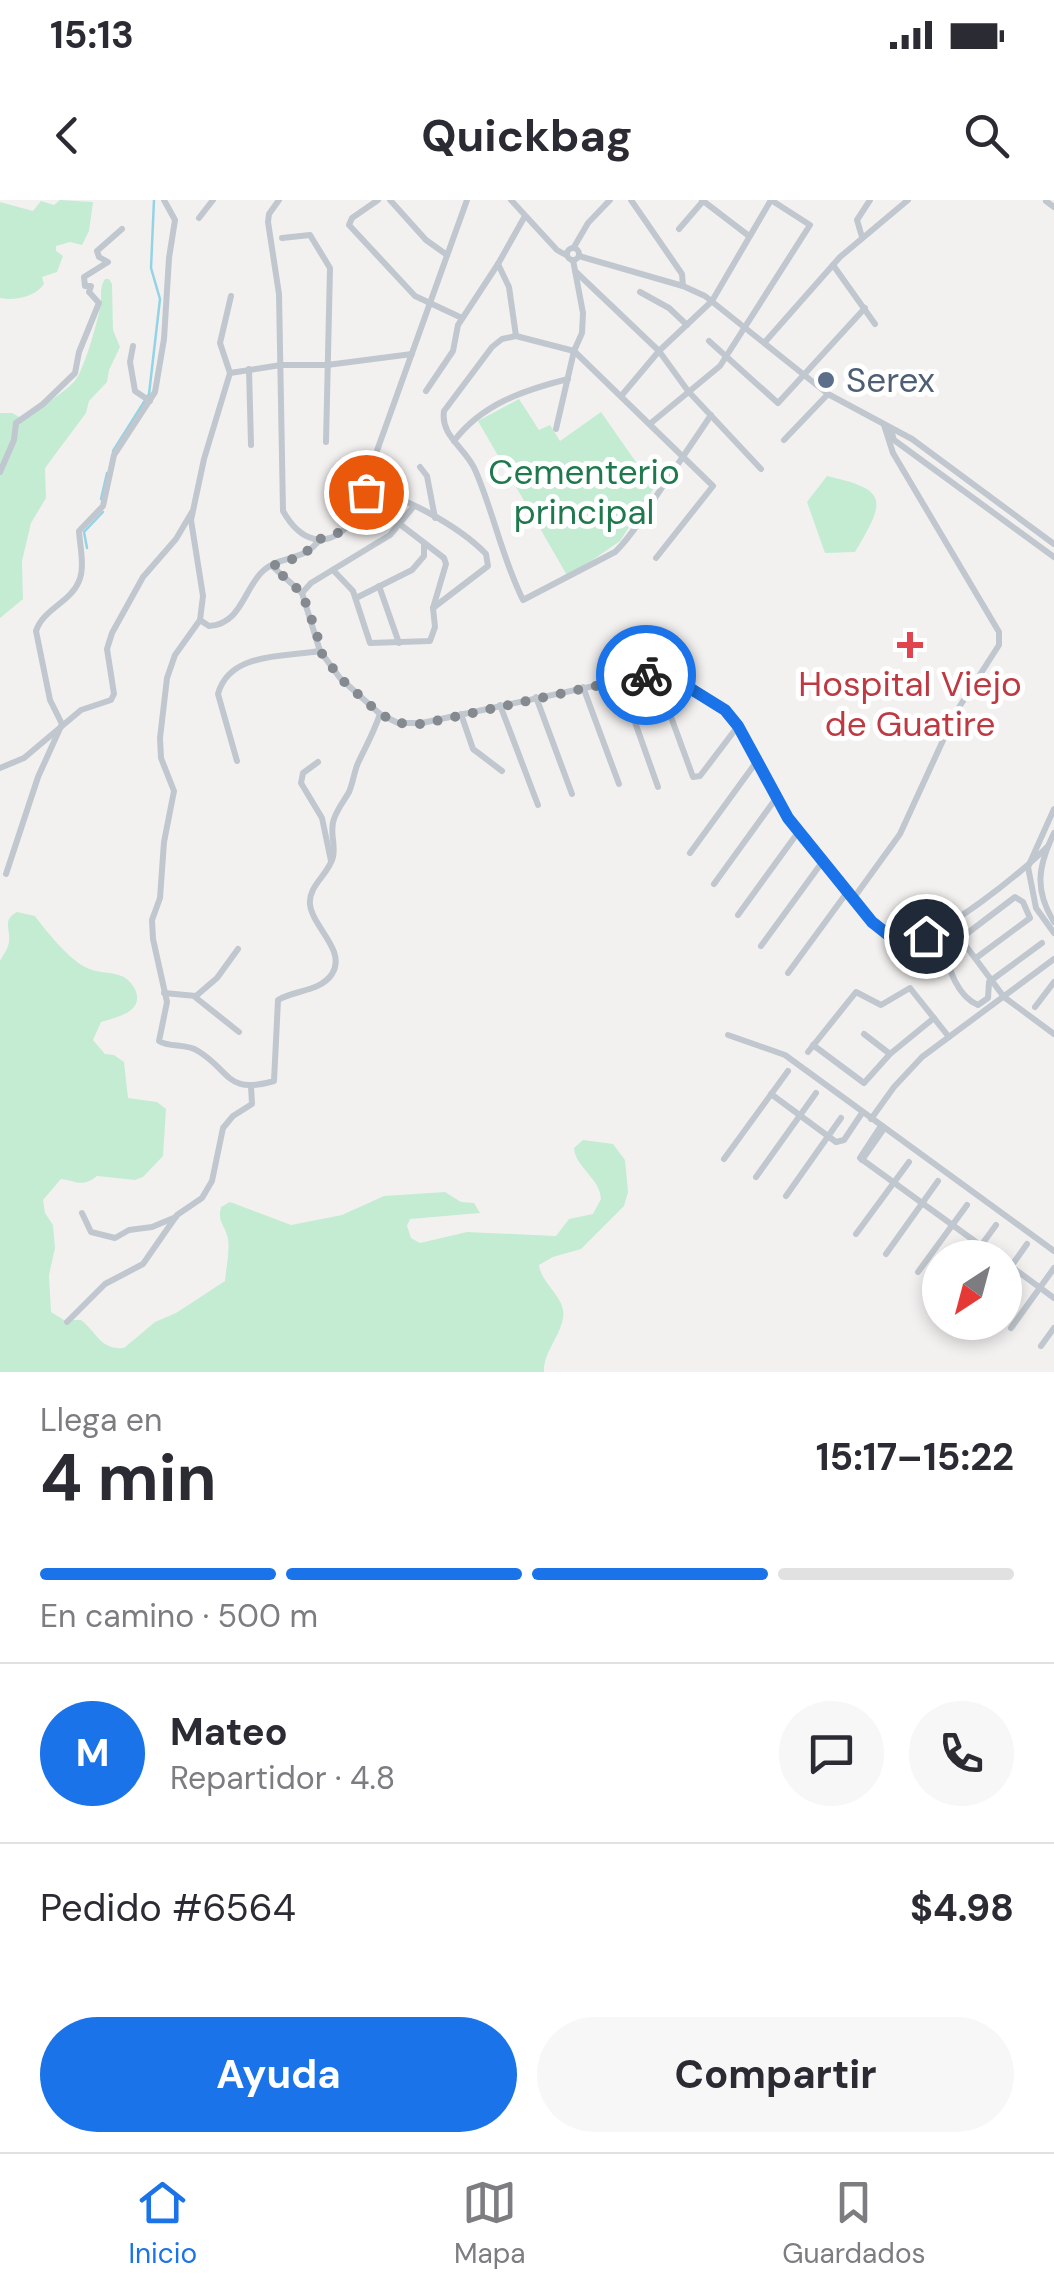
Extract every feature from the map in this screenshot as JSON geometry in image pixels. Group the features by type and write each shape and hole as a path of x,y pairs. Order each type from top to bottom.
{"street":[{"path":"62,724 50,700 36,631 38,623 75,590 82,577 80,532 103,506 114,455 147,399 164,339 168,258 175,220 164,200"},
{"path":"199,218 212,200"},
{"path":"279,200 268,222 279,294 284,511 293,529 304,537 320,539 335,536 351,523 467,200"},
{"path":"378,200 352,218 349,225 415,296 462,318"},
{"path":"390,200 426,240 447,255"},
{"path":"510,200 558,251 683,286 712,301 828,394 912,440 1054,544"},
{"path":"556,429 574,351 582,333 583,312 573,257 578,250 574,247 610,200"},
{"path":"630,200 682,274 683,286"},
{"path":"680,229 703,200 749,236"},
{"path":"622,395 659,351 712,301 771,200 810,225 727,356 652,422"},
{"path":"862,237 857,220 870,200"},
{"path":"765,342 862,237 908,200"},
{"path":"1046,201 1054,207"},
{"path":"426,391 453,351 458,325 525,216"},
{"path":"0,472 14,440 16,423 44,404 75,372 98,303 89,292 91,286 85,286 84,277 108,262 98,258 97,251 122,229"},
{"path":"282,238 310,235 330,268 326,442"},
{"path":"498,264 508,286 516,336"},
{"path":"833,266 875,324"},
{"path":"575,270 659,351 688,390 761,469"},
{"path":"640,292 669,308 687,325"},
{"path":"232,296 220,342 230,372 193,512 193,539 203,596 200,620 175,655 167,678 161,758 174,791 172,819 164,842 160,898 152,920 152,939 167,1002 160,1043 194,1048 228,1080 251,1086 275,1079 278,1000 306,991 330,977 335,966 334,952 310,904 312,890 331,862 335,814 350,791 356,766 380,714"},
{"path":"709,341 778,404 865,308"},
{"path":"656,558 713,490 711,482 683,456 652,422 574,351 516,336 502,339 444,411 442,424 468,454 477,472 500,550 524,600 615,552 626,542 683,456 711,415"},
{"path":"133,346 130,362 134,388 147,399"},
{"path":"230,372 412,354"},
{"path":"249,369 251,445"},
{"path":"454,441 473,418 519,392 568,379"},
{"path":"784,440 828,394"},
{"path":"887,427 894,440 1054,556"},
{"path":"788,973 900,834 956,712 999,645 1000,632 893,453 887,427"},
{"path":"420,468 427,476 435,519"},
{"path":"362,492 386,493 414,506 470,539 486,554 488,566 433,608"},
{"path":"302,593 311,582 401,525 414,506"},
{"path":"0,768 24,758 81,710 111,700 114,694 107,648 112,632 142,577 193,512"},
{"path":"333,570 356,598 368,641 374,645 430,641 435,627 433,608 446,564 444,558 401,525"},
{"path":"200,620 210,626 223,622 241,607 264,569 302,556 320,539"},
{"path":"356,598 420,564 424,544"},
{"path":"486,554 500,550"},
{"path":"272,566 302,593 320,651 340,678 380,714 398,723 422,724 583,687 656,676 675,679 702,693 725,710 738,726 799,831 872,922 891,937 909,940 941,930 1028,866 1047,847"},
{"path":"380,586 399,644"},
{"path":"237,761 218,694 228,672 241,663 320,651"},
{"path":"656,676 693,777 700,776 738,726"},
{"path":"620,680 658,787"},
{"path":"583,687 619,784"},
{"path":"536,698 572,794"},
{"path":"500,706 538,805"},
{"path":"461,714 473,750 502,771"},
{"path":"6,874 38,778 62,724"},
{"path":"318,762 303,774 301,783 322,818 331,862"},
{"path":"690,853 757,762"},
{"path":"714,884 777,797"},
{"path":"1054,809 1028,866 1036,908 1054,933"},
{"path":"738,915 799,831"},
{"path":"1038,883 1054,833"},
{"path":"761,946 823,861"},
{"path":"1028,866 1054,922"},
{"path":"976,958 1028,921 1030,914 1024,902 1015,897 948,948 946,954 954,979 978,1006 988,998 988,984 992,980 1042,943"},
{"path":"960,938 1004,997 1054,1034"},
{"path":"194,997 217,978 238,949"},
{"path":"871,1119 905,1074 1054,959"},
{"path":"1035,1007 1054,982"},
{"path":"934,1018 890,1054 867,1082 862,1083 811,1049 856,992 880,1005 910,988 934,1018 949,1038"},
{"path":"164,993 194,997 238,1032"},
{"path":"864,1034 890,1054"},
{"path":"728,1035 785,1055 1054,1251"},
{"path":"724,1160 788,1071"},
{"path":"82,1213 91,1232 109,1238 176,1217 199,1201 207,1191 223,1128 252,1104 251,1086"},
{"path":"756,1177 816,1092"},
{"path":"771,1094 840,1142 862,1113"},
{"path":"786,1196 841,1118"},
{"path":"882,1127 862,1160 974,1240"},
{"path":"856,1234 909,1162"},
{"path":"886,1254 938,1181"},
{"path":"918,1272 967,1205"},
{"path":"66,1322 101,1287 143,1264 176,1217"},
{"path":"985,1240 996,1224"},
{"path":"1022,1248 1026,1244"},
{"path":"1022,1313 1054,1268"},
{"path":"1022,1274 1054,1298"},
{"path":"1041,1346 1054,1328"}],"green space":[{"path":"60,200 93,202 89,231 82,245 70,242 56,246 63,256 57,272 42,277 44,284 35,292 18,298 0,298 0,202 33,211 41,201 54,205"},
{"path":"105,279 112,284 113,330 120,347 107,382 89,401 86,413 45,468 46,498 31,523 22,561 23,599 0,618 0,413 12,413 23,419 74,382 93,337"},
{"name":"Cementerio principal","path":"519,399 539,430 550,425 560,441 601,412 654,488 620,541 568,577 478,421"},
{"path":"827,476 862,487 876,500 872,521 855,552 825,553 807,502"},
{"path":"17,912 35,916 58,944 85,967 119,975 132,984 137,997 133,1008 101,1022 93,1040 105,1054 124,1062 128,1098 157,1102 166,1109 163,1156 143,1177 135,1180 97,1176 83,1183 61,1179 43,1200 53,1225 55,1248 49,1275 51,1312 64,1320 81,1320 104,1343 124,1348 155,1322 225,1281 228,1243 220,1212 230,1202 291,1225 342,1215 384,1196 445,1192 461,1202 474,1203 480,1213 410,1219 407,1226 411,1238 420,1243 467,1232 556,1236 569,1219 593,1214 601,1199 574,1148 583,1140 613,1144 625,1160 628,1192 624,1206 581,1249 539,1265 563,1311 544,1372 0,1372 0,961 8,946 9,919"}],"waterway":[{"path":"113,451 149,394 160,299 151,268 154,200"},
{"path":"101,499 107,473"},
{"path":"87,548 84,532 103,512"}],"way so far":[{"path":"366,492 362,492 351,523 344,531 320,539 302,556 272,566 302,593 320,651 340,678 380,714 398,723 422,724 646,675"}],"place":[{"name":"Serex","path":"826,380"},
{"name":"Hospital Viejo de Guatire","path":"910,645"}],"route":[{"path":"646,675 675,679 725,710 738,726 788,818 872,922 891,937 909,940 926,936"}]}
